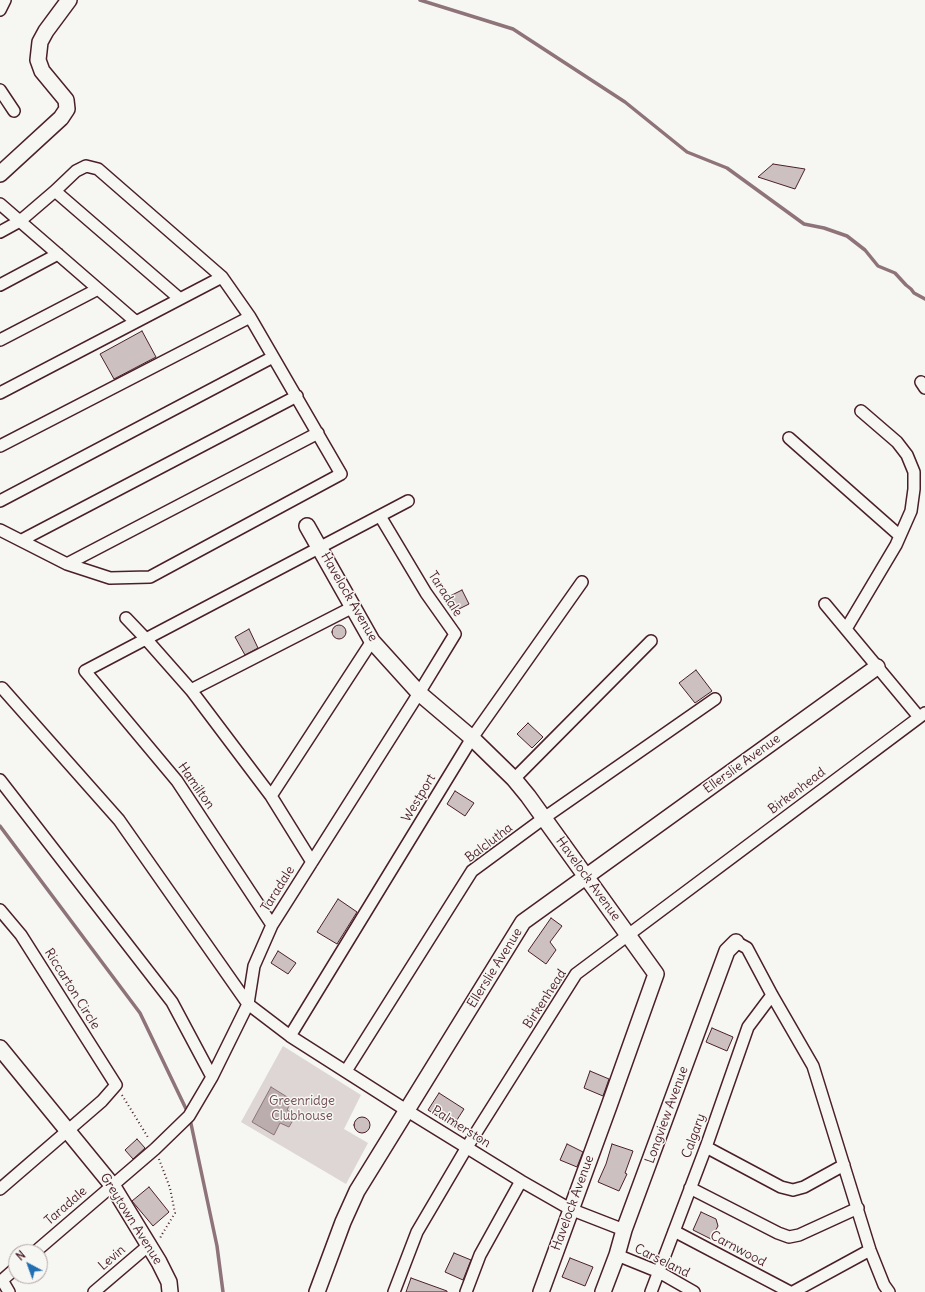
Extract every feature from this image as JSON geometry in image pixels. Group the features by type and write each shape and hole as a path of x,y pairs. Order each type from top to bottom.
{"street":[{"path":"0,10 5,0"},
{"path":"0,174 61,118 67,109 66,100 42,71 38,60 40,42 46,31 69,0"},
{"path":"2,97 14,111"},
{"path":"0,232 20,221 76,171 86,166 98,169 222,277 250,317 341,474 150,577 110,578 67,564 0,530"},
{"path":"55,191 180,299"},
{"path":"0,204 136,322"},
{"path":"0,285 58,254"},
{"path":"0,393 222,277"},
{"path":"0,340 98,289"},
{"path":"0,446 250,317"},
{"path":"0,501 274,357"},
{"path":"22,540 297,396"},
{"path":"846,629 896,545 911,511 914,489 914,472 907,455 897,442 861,411"},
{"path":"67,564 318,433"},
{"path":"789,438 900,536"},
{"path":"146,639 408,500"},
{"name":"Taradale","path":"44,1244 155,1149 189,1116 212,1077 248,1004 254,966 272,925 455,634 426,593 380,516"},
{"name":"Havelock Avenue","path":"307,526 372,641 419,693 472,738 514,779 528,796 656,974 540,1292"},
{"name":"Westport","path":"290,1036 472,738 582,582"},
{"path":"825,604 877,667 922,715"},
{"path":"191,690 353,607"},
{"path":"126,618 191,690 270,796 312,862"},
{"name":"Hamilton","path":"146,639 85,671 177,781 272,925"},
{"path":"270,796 372,641"},
{"path":"514,779 651,641"},
{"name":"Ellerslie Avenue","path":"317,1292 343,1222 357,1190 524,922 585,876 877,667"},
{"name":"Palmerston","path":"2,688 119,820 248,1004 290,1036 521,1181 570,1209 624,1230"},
{"name":"Balclutha","path":"346,1071 472,871 544,818 715,699"},
{"name":"Birkenhead","path":"394,1292 417,1232 467,1147 576,974 629,936 922,715"},
{"path":"0,780 172,1002 212,1077"},
{"name":"Riccarton Circle","path":"0,910 21,935 116,1085"},
{"path":"736,942 747,948 772,995 814,1066 870,1250 884,1285 889,1292"},
{"name":"Longview Avenue","path":"603,1292 617,1255 624,1230 727,951 736,942"},
{"name":"Calgary","path":"651,1292 706,1147 748,1027 772,995"},
{"name":"Greytown Avenue","path":"0,1048 112,1185 159,1262 169,1282 170,1292"},
{"path":"0,1189 69,1131 102,1101 116,1085"},
{"path":"706,1147 782,1188 793,1190 804,1187 844,1165"},
{"path":"466,1292 480,1254 521,1181"},
{"path":"690,1188 788,1237 799,1235 858,1208"},
{"name":"Carnwood","path":"674,1231 791,1292"},
{"name":"Levin","path":"94,1292 148,1245"},
{"path":"791,1292 870,1250"},
{"name":"Carseland","path":"617,1255 659,1272 694,1292"},
{"path":"1,1281 9,1292"}],"path":[{"path":"116,1085 155,1149 170,1188 175,1213 161,1236 159,1262"}],"green space":[{"name":"Greenridge Clubhouse","path":"283,1046 361,1095 344,1129 368,1143 346,1184 241,1122"}],"shaded area":[{"path":"271,1087 292,1100 287,1110 296,1115 289,1127 280,1123 274,1135 252,1122"}],"building":[{"path":"773,164 805,169 795,189 758,177"},
{"path":"142,331 156,357 114,379 100,354"},
{"path":"462,590 469,604 457,610 450,596"},
{"path":"339,625 344,627 346,632 344,637 339,639 334,637 332,632 334,627"},
{"path":"249,629 258,648 245,655 235,637"},
{"path":"696,670 712,691 695,703 679,683"},
{"path":"528,723 543,737 532,748 517,734"},
{"path":"455,791 474,803 465,816 447,804"},
{"path":"338,899 357,912 337,944 317,932"},
{"path":"551,918 562,926 550,942 556,950 546,964 528,951"},
{"path":"278,951 296,963 288,974 271,963"},
{"path":"712,1028 733,1037 727,1051 706,1042"},
{"path":"590,1071 609,1079 603,1096 584,1088"},
{"path":"439,1093 464,1109 453,1126 428,1110"},
{"path":"362,1117 369,1122 370,1125 365,1132 362,1133 355,1128 354,1125 359,1118"},
{"path":"137,1139 145,1148 133,1159 125,1150"},
{"path":"567,1144 583,1152 577,1167 560,1160"},
{"path":"612,1144 633,1151 625,1173 627,1174 619,1191 598,1182 606,1164"},
{"path":"149,1187 169,1212 153,1226 132,1201"},
{"path":"701,1212 716,1219 718,1226 711,1239 693,1230"},
{"path":"454,1253 471,1260 463,1280 445,1272"},
{"path":"570,1258 593,1267 585,1286 562,1277"},
{"path":"411,1278 447,1291 447,1292 406,1292"}],"waterway":[{"path":"420,0 513,29 625,102 687,152 727,168 804,224 824,228 847,236 865,250 878,266 895,273 914,293 925,299"},
{"path":"0,826 140,1013 188,1113"},
{"path":"190,1119 217,1246 223,1292"}]}
